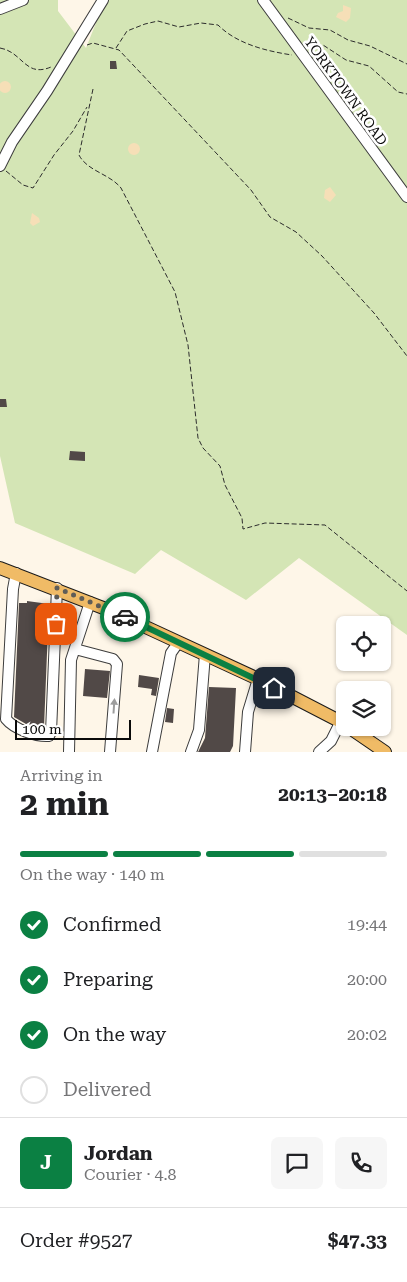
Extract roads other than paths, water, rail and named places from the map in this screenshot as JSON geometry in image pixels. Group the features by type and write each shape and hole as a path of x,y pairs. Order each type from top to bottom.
{"main road":[{"path":"0,568 90,602 258,679 336,719"},
{"path":"363,736 386,752"}],"street":[{"path":"0,9 23,0"},
{"path":"0,166 12,142 103,0"},
{"name":"YORKTOWN ROAD","path":"263,0 407,197"},
{"path":"16,573 13,589 6,719 10,724 41,737 49,736 51,732 57,588"},
{"path":"68,750 69,688 72,660 90,602"},
{"path":"152,752 171,653 178,643"},
{"path":"75,649 115,661 117,664 110,752"},
{"path":"191,752 200,730 205,654"},
{"path":"245,752 249,705 258,679"},
{"path":"319,752 336,735"}]}
